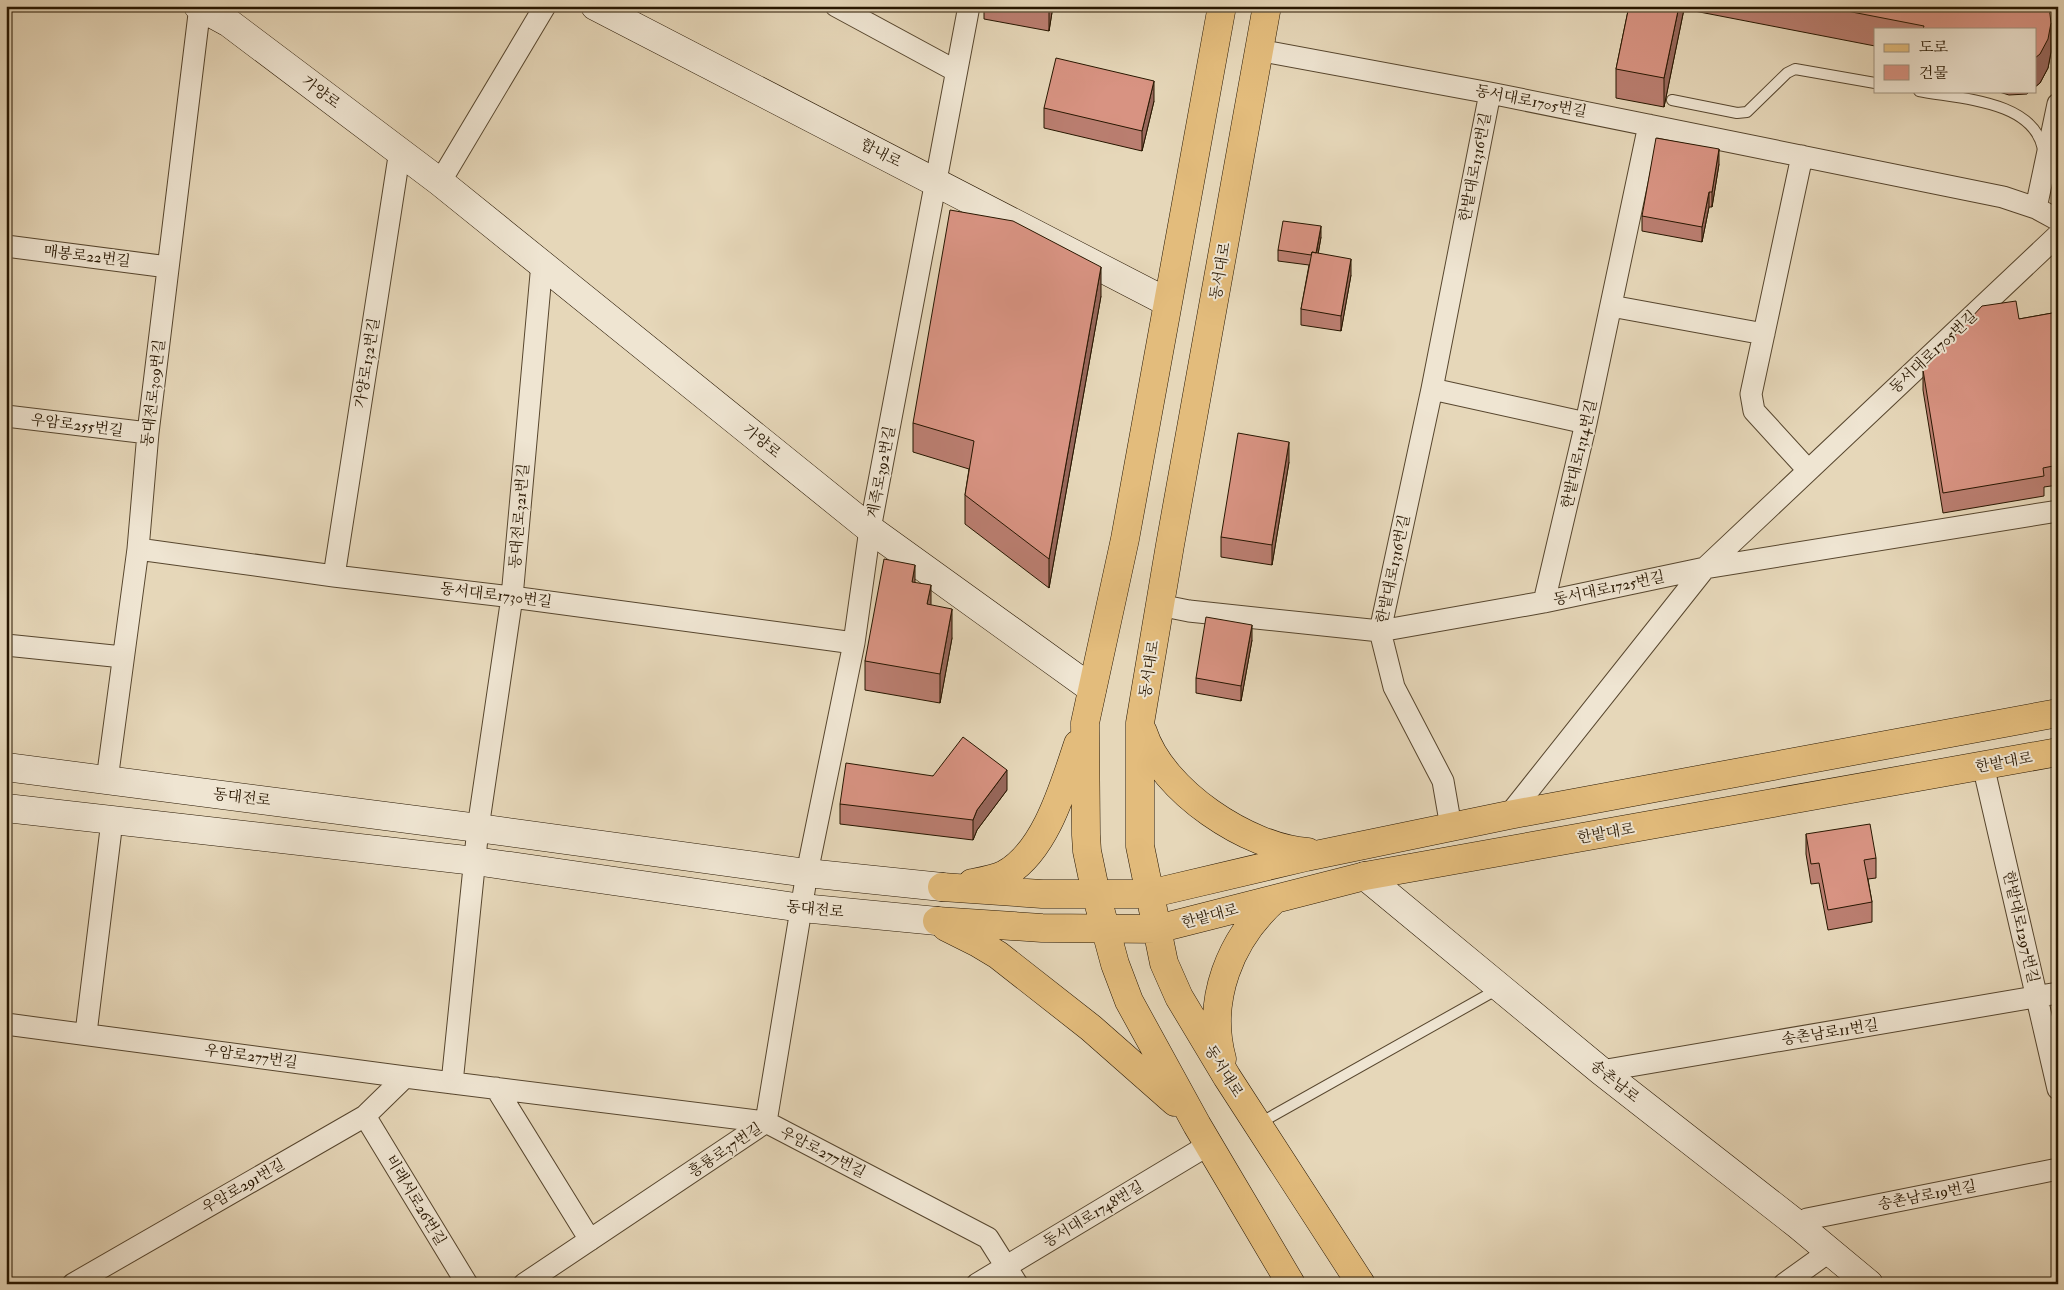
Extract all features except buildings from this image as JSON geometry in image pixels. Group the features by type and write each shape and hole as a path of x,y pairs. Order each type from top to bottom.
{"main road":[{"path":"942,887 994,878 1005,874 1020,862 1046,826 1065,782 1085,723 1125,540 1222,6"},
{"name":"동서대로","path":"1267,6 1159,605 1140,723 1140,846 1164,963 1179,998 1227,1077 1361,1284"},
{"path":"1149,894 1326,853 1509,815 2058,713"},
{"path":"1085,723 1087,852 1115,964 1129,1001 1291,1284"},
{"path":"1140,723 1149,748 1160,767 1181,790 1202,808 1269,844 1298,851 1326,853"},
{"name":"한밭대로","path":"1157,929 1200,920 1364,876 2058,752"},
{"name":"동대전로","path":"942,887 1042,894 1149,894"},
{"path":"1227,1077 1217,1033 1217,1001 1222,982 1230,958 1241,940 1263,910 1275,899"},
{"path":"937,922 978,943 1006,962 1164,1090 1204,1134"},
{"name":"동대전로","path":"937,922 1042,928 1157,929"}],"street":[{"name":"가양로","path":"199,6 229,23 400,150 870,529 1092,689"},
{"name":"동대전로309번길","path":"107,780 138,549 148,433 199,6"},
{"path":"440,182 545,6"},
{"name":"합내로","path":"595,6 1167,302"},
{"path":"836,6 956,71"},
{"name":"계족로392번길","path":"807,873 854,643 870,529 969,6"},
{"name":"동서대로1705번길","path":"1258,50 1490,93 2004,197 2036,208 2058,220"},
{"name":"한밭대로1316번길","path":"1451,827 1443,781 1394,687 1380,631 1432,389 1490,93"},
{"path":"2036,208 2058,104"},
{"name":"한밭대로1314번길","path":"1544,602 1586,423 1649,125"},
{"name":"가양로132번길","path":"334,576 400,150"},
{"path":"1802,156 1751,394 1754,411 1808,470"},
{"name":"동서대로1705번길","path":"1705,568 2058,235"},
{"name":"매봉로22번길","path":"6,246 168,267"},
{"name":"동대전로321번길","path":"478,828 512,596 542,263"},
{"path":"1611,306 1764,334"},
{"path":"1432,389 1586,423"},
{"name":"우암로255번길","path":"6,416 148,433"},
{"name":"동서대로1725번길","path":"1159,605 1189,611 1380,631 1544,602 1705,568 2058,511"},
{"name":"동서대로1730번길","path":"138,549 334,576 512,596 854,643"},
{"path":"1509,815 1705,568"},
{"path":"6,644 123,657"},
{"name":"한밭대로1297번길","path":"1983,766 2058,1089"},
{"name":"동대전로","path":"6,767 807,873 942,887"},
{"name":"동대전로","path":"6,808 475,861 802,908 937,922"},
{"path":"86,1033 112,820"},
{"path":"452,1083 478,828"},
{"name":"흥룡로37번길","path":"524,1284 766,1122 807,873"},
{"name":"송촌남로","path":"1364,876 1500,988 1798,1225 1869,1284"},
{"name":"송촌남로11번길","path":"1602,1070 2058,994"},
{"name":"우암로277번길","path":"6,1024 86,1033 405,1077 766,1122 988,1238 1011,1275"},
{"name":"우암로291번길","path":"73,1284 365,1116 405,1077"},
{"path":"496,1088 590,1240"},
{"name":"비래서로26번길","path":"365,1116 467,1284"},
{"name":"동서대로1748번길","path":"977,1284 1011,1275 1204,1134"},
{"name":"송촌남로19번길","path":"1798,1225 1807,1219 2058,1169"},
{"path":"1784,1284 1830,1251"}],"lane":[{"path":"1672,100 1742,113 1752,109 1783,77 1795,69 1874,83"},
{"path":"1924,92 1988,104 2006,109 2018,115 2036,132 2042,141 2044,154 2043,172"},
{"path":"1257,1124 1500,988"}]}
